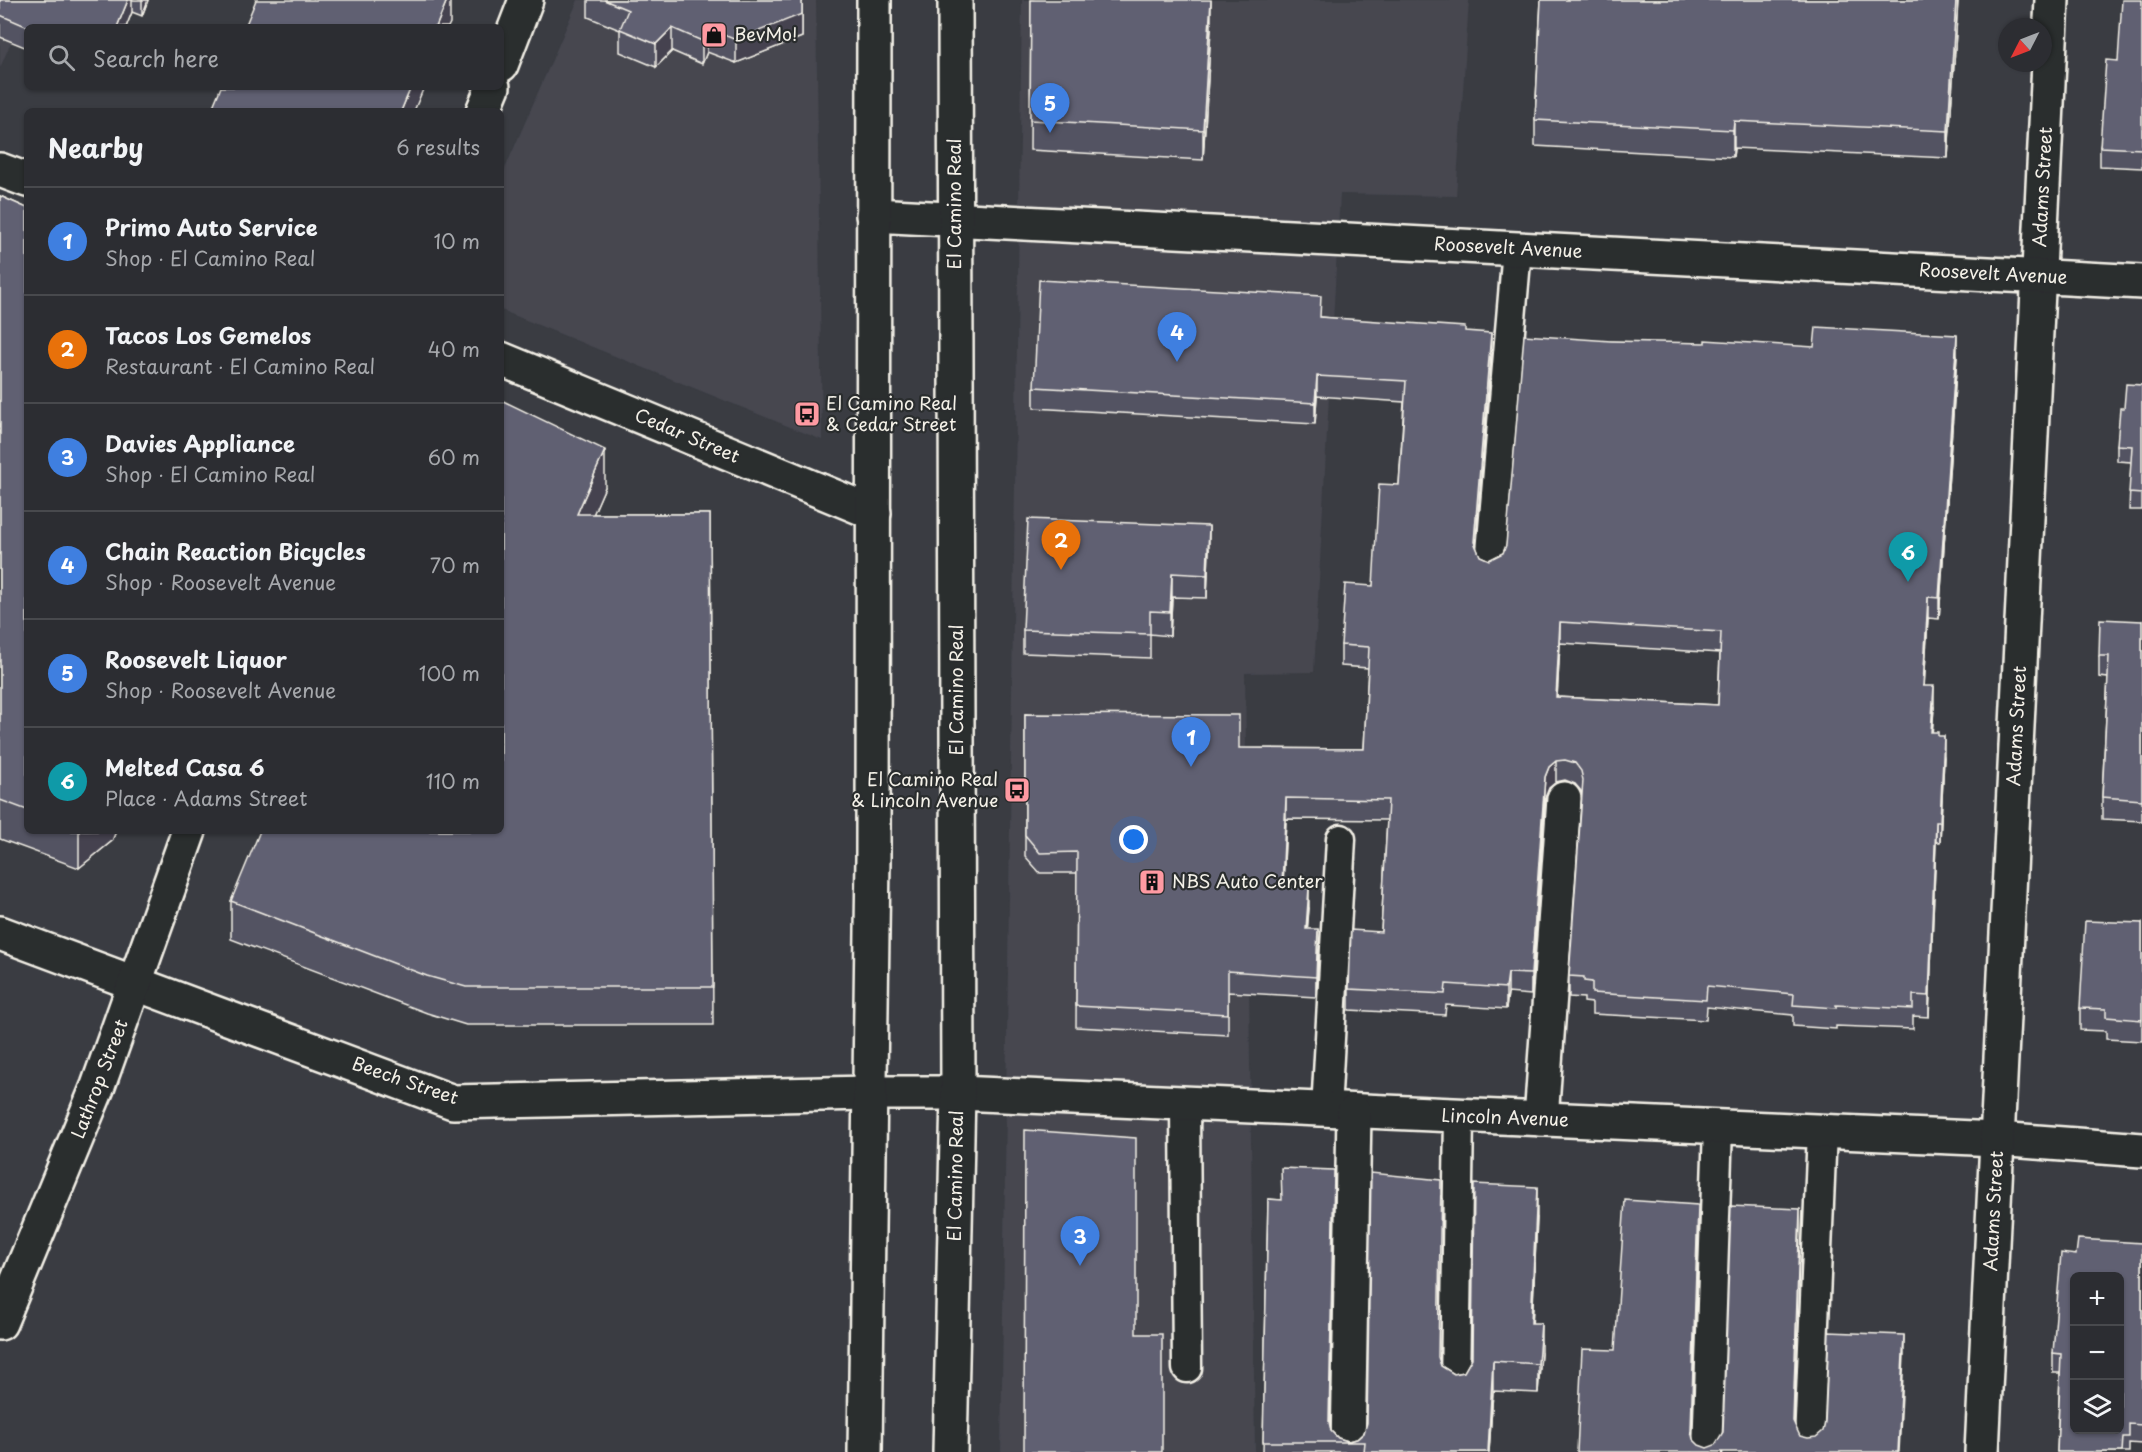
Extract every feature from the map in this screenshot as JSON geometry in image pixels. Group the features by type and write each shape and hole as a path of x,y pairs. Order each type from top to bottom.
{"street":[{"path":"504,57 526,0"},
{"path":"865,1452 873,847 874,0"},
{"name":"El Camino Real","path":"950,1452 958,1093 955,0"},
{"name":"Adams Street","path":"1982,1452 2052,0"},
{"path":"484,108 492,90"},
{"path":"0,170 24,179"},
{"name":"Roosevelt Avenue","path":"873,215 2142,282"},
{"name":"Cedar Street","path":"504,360 874,513"},
{"path":"1541,1119 1564,799"},
{"name":"Lathrop Street","path":"0,1323 98,1086 137,983 188,834"},
{"name":"Beech Street","path":"0,933 453,1102 868,1093"},
{"name":"Lincoln Avenue","path":"868,1093 958,1093 1185,1105 1997,1138 2142,1150"},
{"path":"1340,1111 1348,1452"}],"lane":[{"path":"1490,564 1517,249"},
{"path":"1340,1111 1341,840"},
{"path":"1185,1105 1187,1368"},
{"path":"1455,1387 1460,1116"},
{"path":"1707,1452 1718,1126"},
{"path":"1809,1443 1822,1131"}],"shaded area":[{"path":"0,0 29,0 0,68"},
{"path":"578,0 816,0 822,440 504,311 504,171"},
{"path":"1022,0 1469,0 1456,196 1340,194 1314,672 1245,673 1255,1452 1001,1452"}],"building":[{"path":"0,0 128,0 118,24 24,25 0,15"},
{"path":"256,0 447,0 437,24 246,24"},
{"path":"604,0 802,0 802,14 736,40 707,28 702,41 672,28 656,44 620,29 628,10"},
{"path":"1031,0 1211,0 1203,130 1030,120"},
{"path":"1541,0 1956,0 1948,131 1734,121 1733,130 1535,120"},
{"path":"2122,0 2142,0 2142,149 2100,147 2106,60 2118,61"},
{"path":"220,90 410,90 402,108 212,108"},
{"path":"0,196 24,207 24,809 0,800"},
{"path":"1039,280 1321,296 1320,317 1465,327 1465,331 1491,333 1474,542 1480,556 1489,560 1503,553 1506,545 1524,335 1611,341 1705,343 1705,340 1814,347 1816,327 1957,335 1939,598 1928,597 1923,686 1934,686 1931,732 1938,732 1938,736 1944,736 1940,822 1936,822 1929,996 1913,995 1913,1009 1793,1005 1794,994 1707,986 1706,1000 1592,993 1592,982 1584,981 1584,977 1569,976 1583,780 1581,771 1575,763 1565,760 1556,761 1549,767 1545,777 1531,974 1508,973 1506,988 1446,984 1445,994 1349,989 1351,930 1381,932 1388,800 1286,798 1282,886 1309,888 1306,929 1318,929 1316,977 1228,971 1228,1014 1076,1006 1077,852 1040,853 1025,835 1025,714 1239,715 1239,748 1364,749 1369,647 1341,645 1345,584 1373,586 1379,484 1399,485 1406,381 1317,376 1315,403 1034,387","holes":["1560,622 1721,632 1718,705 1556,697"]},
{"path":"2126,384 2142,385 2142,494 2129,493 2132,446 2117,445 2120,408 2124,408"},
{"path":"504,401 605,450 577,514 710,514 713,987 466,987 427,976 231,901 259,834 504,834"},
{"path":"1028,519 1209,526 1207,575 1172,573 1170,612 1150,611 1150,634 1023,630"},
{"path":"2100,619 2142,621 2142,800 2102,797 2109,656 2099,656"},
{"path":"2085,921 2142,923 2142,1020 2106,1017 2106,1009 2080,1008"},
{"path":"1025,1130 1136,1138 1136,1334 1162,1334 1162,1452 1024,1452"},
{"path":"1281,1168 1334,1170 1329,1422 1331,1431 1338,1438 1348,1441 1357,1439 1364,1433 1367,1423 1371,1173 1441,1180 1438,1357 1441,1366 1454,1374 1464,1372 1472,1358 1474,1184 1537,1187 1531,1323 1541,1323 1538,1364 1493,1361 1488,1452 1364,1452 1365,1442 1263,1442 1268,1199 1282,1200"},
{"path":"1625,1200 1698,1205 1691,1431 1693,1439 1699,1445 1707,1448 1715,1445 1723,1432 1731,1206 1800,1209 1793,1421 1800,1436 1816,1437 1823,1431 1829,1332 1904,1335 1898,1452 1577,1452 1582,1349 1615,1350"},
{"path":"2078,1239 2142,1243 2142,1425 2129,1424 2129,1437 2123,1437 2122,1452 2057,1452 2061,1354 2053,1353 2061,1253 2076,1255"}],"place":[{"name":"BevMo!","path":"714,35"},
{"name":"Roosevelt Liquor","path":"1050,133"},
{"name":"Chain Reaction Bicycles","path":"1177,362"},
{"name":"El Camino Real & Cedar Street","path":"807,414"},
{"name":"Tacos Los Gemelos","path":"1061,570"},
{"name":"Melted Casa 6","path":"1908,582"},
{"name":"Primo Auto Service","path":"1191,767"},
{"name":"El Camino Real & Lincoln Avenue","path":"1017,790"},
{"name":"NBS Auto Center","path":"1152,882"},
{"name":"Davies Appliance","path":"1080,1266"}]}
